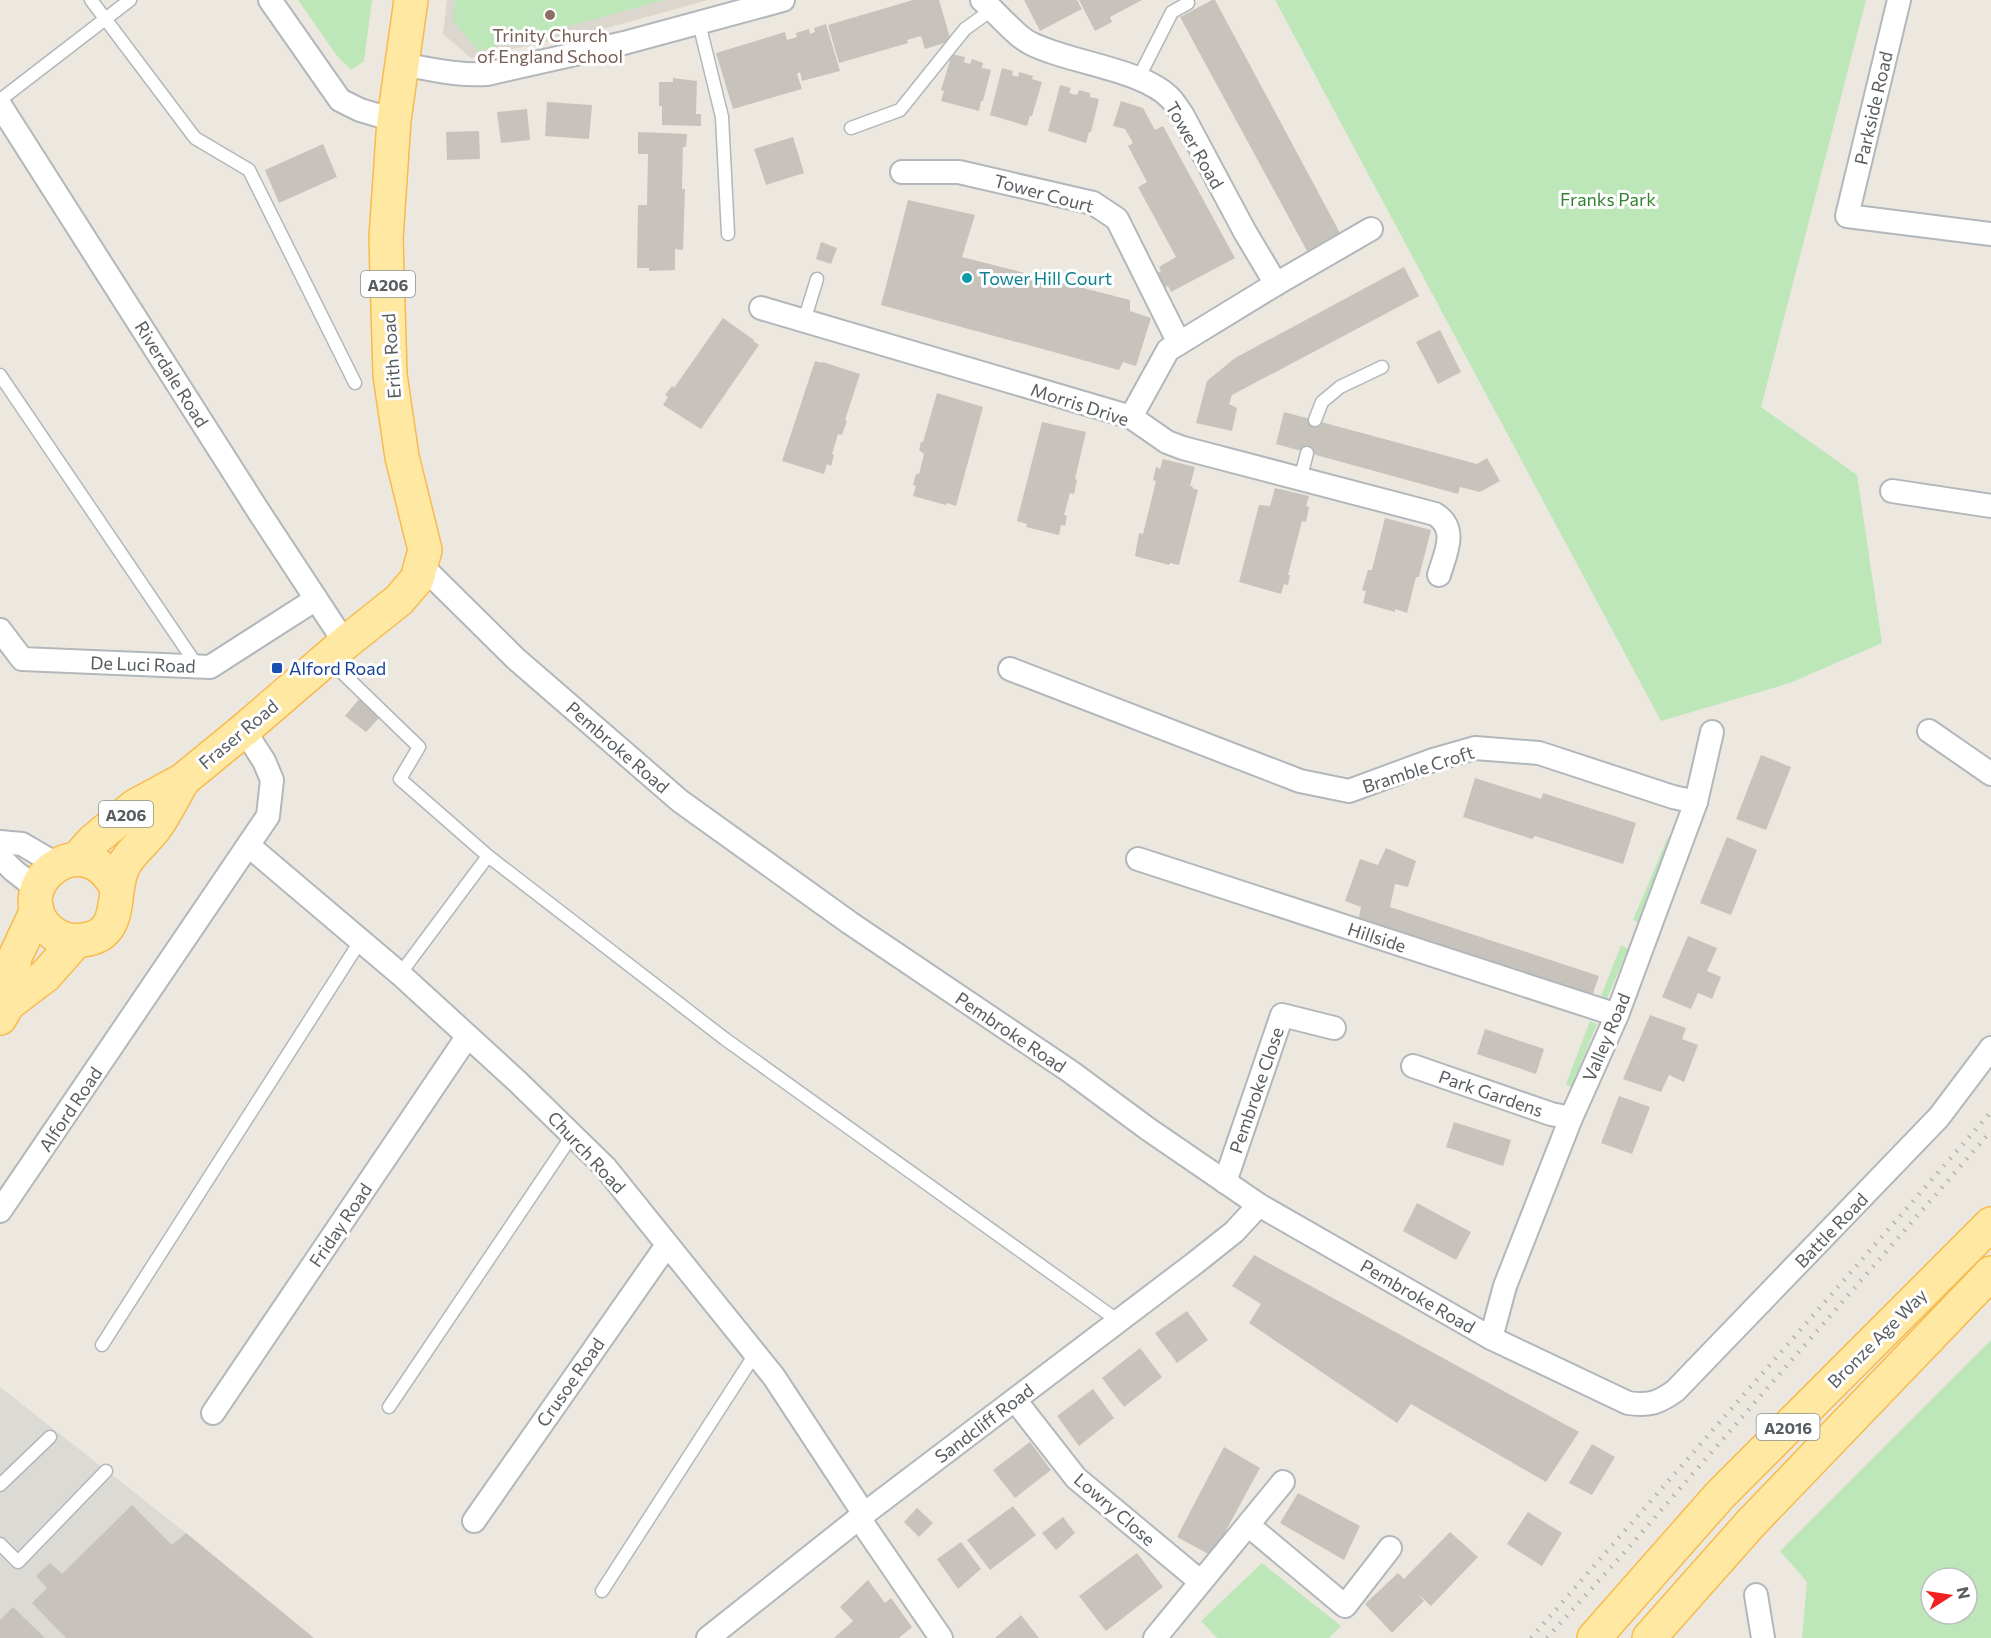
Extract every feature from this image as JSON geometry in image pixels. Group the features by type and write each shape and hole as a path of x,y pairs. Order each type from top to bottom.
{"main road":[{"name":"Erith Road","path":"411,0 394,120 386,238 390,375 402,457 425,550 421,565"},
{"name":"Fraser Road","path":"4,1011 15,957 52,881 93,841 135,807 183,780 336,650 399,600 417,579 421,565"},
{"name":"Fraser Road","path":"4,1011 45,976 76,941 97,936 112,921 116,911 117,889 124,864 156,827 183,780"},
{"path":"76,941 66,939 48,929 41,920 52,881 87,861 97,865 112,878 117,889"},
{"name":"Bronze Age Way","path":"1594,1638 1719,1495 1991,1224"},
{"name":"Bronze Age Way","path":"1649,1638 1750,1524 1991,1273"},
{"path":"1954,1313 1991,1286"}],"street":[{"path":"270,0 340,100 360,110 394,120"},
{"path":"401,64 470,75 487,74 624,43 783,0"},
{"name":"Parkside Road","path":"1899,0 1847,216 1991,234"},
{"name":"Tower Road","path":"988,5 1028,43 1138,79 1171,98 1276,284"},
{"name":"Riverdale Road","path":"0,105 316,599 336,650"},
{"name":"Tower Court","path":"902,172 958,172 1093,203 1117,219 1179,343"},
{"path":"1131,417 1168,350 1371,229"},
{"name":"Morris Drive","path":"761,308 1131,417 1167,442 1300,480 1435,514 1443,519 1449,533 1439,575"},
{"path":"1892,491 1991,506"},
{"name":"Pembroke Road","path":"421,565 515,658 680,801 850,923 1071,1072 1148,1129 1258,1205 1491,1338 1628,1403 1640,1405 1660,1402"},
{"name":"De Luci Road","path":"0,630 22,659 210,667 316,599"},
{"name":"Bramble Croft","path":"1010,669 1300,781 1349,791 1433,760 1475,748 1539,753 1673,797 1696,802"},
{"name":"Alford Road","path":"0,1212 268,816 272,780 264,761 244,730"},
{"path":"1929,731 1991,774"},
{"name":"Valley Road","path":"1491,1338 1505,1286 1571,1118 1617,1015 1696,802 1712,732"},
{"path":"0,842 22,844 52,881"},
{"name":"Church Road","path":"249,846 400,974 573,1134 605,1167 774,1377 936,1636"},
{"path":"0,857 13,870 52,881"},
{"name":"Hillside","path":"1138,859 1617,1015"},
{"name":"Pembroke Close","path":"1225,1182 1282,1015 1334,1028"},
{"name":"Friday Road","path":"213,1413 467,1037"},
{"name":"Battle Road","path":"1660,1402 1675,1391 1939,1118 1991,1048"},
{"name":"Park Gardens","path":"1413,1066 1551,1114 1571,1118"},
{"name":"Sandcliff Road","path":"708,1638 861,1516 1234,1232 1258,1205"},
{"name":"Crusoe Road","path":"474,1521 667,1245"},
{"name":"Lowry Close","path":"1015,1400 1076,1478 1201,1582"},
{"path":"1155,1638 1283,1482"},
{"path":"1248,1525 1345,1606 1390,1548"},
{"path":"1756,1595 1763,1638"}],"lane":[{"path":"91,0 195,138 249,170 355,383"},
{"path":"0,100 130,0"},
{"path":"1138,79 1172,12 1188,3"},
{"path":"851,128 900,110 965,29 988,5"},
{"path":"699,23 722,117 728,234"},
{"path":"804,321 817,279"},
{"path":"1316,420 1322,402 1340,387 1382,367"},
{"path":"0,375 198,667"},
{"path":"1300,480 1307,453"},
{"path":"336,650 419,747 400,779 488,856 726,1039 1118,1320"},
{"path":"400,974 488,856"},
{"path":"102,1345 361,940"},
{"path":"389,1407 573,1134"},
{"path":"602,1591 755,1354"},
{"path":"0,1485 50,1437"},
{"path":"0,1544 18,1562 106,1471"}],"shaded area":[{"name":"Trinity Church of England School","path":"447,0 708,0 600,30 471,58 443,34"},
{"path":"0,1387 186,1533 314,1638 0,1638"}],"green space":[{"path":"298,0 372,0 364,61 351,70 337,56"},
{"name":"Trinity Church of England School","path":"455,0 664,0 479,51 453,21"},
{"name":"Franks Park","path":"1275,0 1866,0 1761,407 1857,475 1882,643 1790,683 1661,721"},
{"path":"1668,837 1672,841 1639,923 1633,920"},
{"path":"1621,945 1628,949 1604,1006 1598,1004"},
{"path":"1590,1021 1597,1024 1571,1087 1566,1084"},
{"path":"1991,1340 1991,1638 1802,1638 1807,1582 1780,1551"},
{"path":"1262,1563 1341,1626 1329,1638 1217,1638 1201,1621"}],"building":[{"path":"913,0 939,0 951,41 925,49 921,36 907,40 908,43 839,63 828,25"},
{"path":"1024,0 1077,0 1082,9 1040,31"},
{"path":"1079,0 1142,0 1110,17 1112,22 1095,31"},
{"path":"1215,0 1340,233 1307,251 1180,17"},
{"path":"826,24 840,71 802,81 800,72 797,74 802,89 733,109 716,53 785,32 787,40 797,37 796,33 809,29 810,34 815,32 814,28"},
{"path":"952,54 965,57 964,62 970,64 972,59 983,63 982,68 991,70 979,111 941,101 944,91 941,90"},
{"path":"1002,68 1013,71 1012,75 1018,77 1019,72 1033,76 1032,79 1042,82 1027,126 990,115"},
{"path":"673,78 697,81 696,114 701,114 701,126 662,125 659,82 673,82"},
{"path":"1060,85 1071,88 1069,93 1077,95 1079,90 1090,93 1090,97 1099,99 1086,143 1048,131"},
{"path":"1121,101 1143,108 1155,130 1163,126 1235,258 1171,292 1168,286 1158,291 1150,277 1161,271 1159,267 1176,257 1138,187 1147,182 1128,146 1133,143 1125,129 1113,126"},
{"path":"547,102 592,105 589,139 545,136"},
{"path":"527,109 530,140 501,143 497,112"},
{"path":"479,131 480,159 447,160 446,132"},
{"path":"638,132 687,134 686,147 683,147 682,189 685,189 683,250 675,249 675,270 649,271 649,268 637,268 638,205 647,205 648,154 638,154"},
{"path":"793,137 804,173 766,185 754,149"},
{"path":"323,144 337,177 279,203 265,170"},
{"name":"Tower Hill Court","path":"908,200 975,215 962,257 1130,300 1130,311 1151,318 1136,366 1123,362 1119,370 881,305"},
{"path":"821,242 837,248 831,264 816,259"},
{"path":"1404,267 1419,296 1232,395 1229,404 1237,408 1232,431 1196,423 1207,381 1235,358"},
{"path":"723,318 759,345 701,429 663,405 668,397 665,395 672,386 674,388"},
{"path":"1440,330 1461,372 1438,384 1416,342"},
{"path":"815,361 860,374 842,435 838,434 831,466 827,464 824,474 782,461"},
{"path":"937,393 983,407 956,506 913,496 916,486 913,485 916,474 919,474 924,454 919,450"},
{"path":"1284,412 1477,464 1487,458 1500,481 1480,492 1460,487 1458,494 1276,444"},
{"path":"1042,422 1086,432 1075,479 1077,480 1074,494 1070,493 1064,515 1067,516 1065,526 1061,525 1059,535 1026,527 1027,524 1017,521"},
{"path":"1163,459 1195,467 1190,486 1198,490 1179,565 1170,563 1169,565 1135,556 1139,533 1143,534 1156,481 1153,480 1156,467 1160,469"},
{"path":"1275,488 1309,496 1306,506 1309,507 1306,522 1302,521 1288,575 1290,575 1288,585 1284,584 1281,594 1239,582 1259,505 1270,506"},
{"path":"1385,518 1431,530 1407,613 1363,603 1366,591 1362,590 1368,570 1372,570"},
{"path":"360,698 379,718 366,732 345,716"},
{"path":"1761,755 1791,767 1766,830 1736,819"},
{"path":"1475,778 1541,799 1543,793 1636,823 1623,864 1535,836 1532,839 1463,817"},
{"path":"1727,837 1757,850 1731,915 1700,903"},
{"path":"1386,848 1416,861 1408,887 1395,884 1390,907 1599,976 1590,1002 1357,926 1361,907 1345,901 1360,859 1378,865"},
{"path":"1688,936 1717,948 1707,971 1721,977 1712,999 1698,993 1691,1009 1662,997"},
{"path":"1650,1015 1686,1028 1682,1039 1698,1045 1684,1082 1669,1075 1661,1092 1623,1079"},
{"path":"1485,1029 1544,1049 1536,1074 1477,1054"},
{"path":"1619,1096 1650,1107 1632,1154 1601,1143"},
{"path":"1454,1122 1511,1140 1503,1166 1446,1147"},
{"path":"1417,1203 1471,1232 1456,1260 1403,1231"},
{"path":"1254,1255 1579,1432 1546,1482 1411,1404 1397,1423 1249,1323 1261,1304 1232,1286"},
{"path":"1187,1311 1208,1340 1177,1363 1155,1333"},
{"path":"1140,1348 1162,1377 1124,1407 1102,1378"},
{"path":"1093,1389 1114,1418 1079,1446 1057,1416"},
{"path":"1030,1442 1051,1470 1015,1498 993,1470"},
{"path":"1592,1444 1615,1457 1592,1495 1569,1483"},
{"path":"1224,1447 1260,1468 1212,1556 1177,1537"},
{"path":"1298,1493 1360,1526 1344,1560 1280,1523"},
{"path":"132,1505 172,1545 186,1533 314,1638 66,1638 32,1603 47,1588 36,1576 50,1563 62,1574"},
{"path":"1013,1506 1036,1535 990,1570 967,1540"},
{"path":"917,1508 933,1523 919,1537 904,1522"},
{"path":"1528,1512 1562,1533 1542,1566 1507,1544"},
{"path":"1063,1517 1075,1533 1056,1550 1042,1533"},
{"path":"1450,1532 1478,1557 1431,1606 1417,1593 1424,1601 1392,1633 1365,1604 1398,1573 1404,1579"},
{"path":"961,1542 981,1569 958,1589 937,1559"},
{"path":"1137,1553 1163,1587 1106,1631 1079,1596"},
{"path":"868,1580 885,1603 891,1598 912,1627 899,1638 834,1638 853,1621 840,1607"},
{"path":"13,1607 45,1638 0,1638 0,1620"},
{"path":"1021,1615 1039,1638 995,1638"}],"railway":[{"path":"1531,1638 1991,1112"},
{"path":"1547,1638 1623,1554 1991,1131"}],"place":[{"name":"Trinity Church of England School","path":"550,15"},
{"name":"Tower Hill Court","path":"967,278"},
{"name":"Alford Road","path":"277,668"}]}
